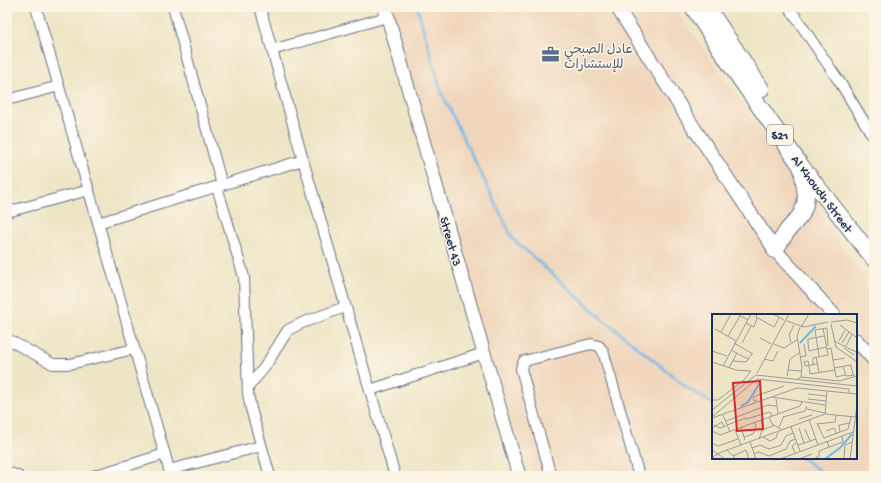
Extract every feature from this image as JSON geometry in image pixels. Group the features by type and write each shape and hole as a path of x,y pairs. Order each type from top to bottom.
{"main road":[{"name":"Al Khoudh Street","path":"693,7 732,67 801,166 874,259"},
{"name":"Al Khoudh Street","path":"708,7 782,121 860,229 874,244"},
{"path":"776,250 787,231 801,215 805,205 806,195 801,166"}],"street":[{"path":"36,7 170,473 261,446"},
{"path":"173,7 244,277 248,387 251,409 270,476"},
{"path":"260,7 345,307 395,476"},
{"path":"617,7 700,138 776,250 833,314"},
{"path":"789,7 841,84 874,138"},
{"path":"272,50 386,12"},
{"name":"Street 43","path":"386,12 519,476"},
{"path":"7,100 59,86"},
{"path":"98,223 303,160"},
{"path":"7,212 89,190"},
{"path":"248,387 264,368 288,330 302,323 345,307"},
{"path":"7,339 53,364 70,364 134,348"},
{"path":"857,341 874,360"},
{"path":"551,476 521,369 522,365 524,361 591,344 599,346 603,351 639,476"},
{"path":"370,390 484,353"},
{"path":"93,476 165,454"},
{"path":"7,472 18,476"}],"shaded area":[{"path":"385,7 674,7 874,292 874,476 519,476"}],"waterway":[{"path":"417,7 442,94 513,239 598,315 689,389 712,403"},
{"path":"803,459 827,476"}],"place":[{"name":"عادل الصبحي للإستشارات","path":"551,55"}]}
